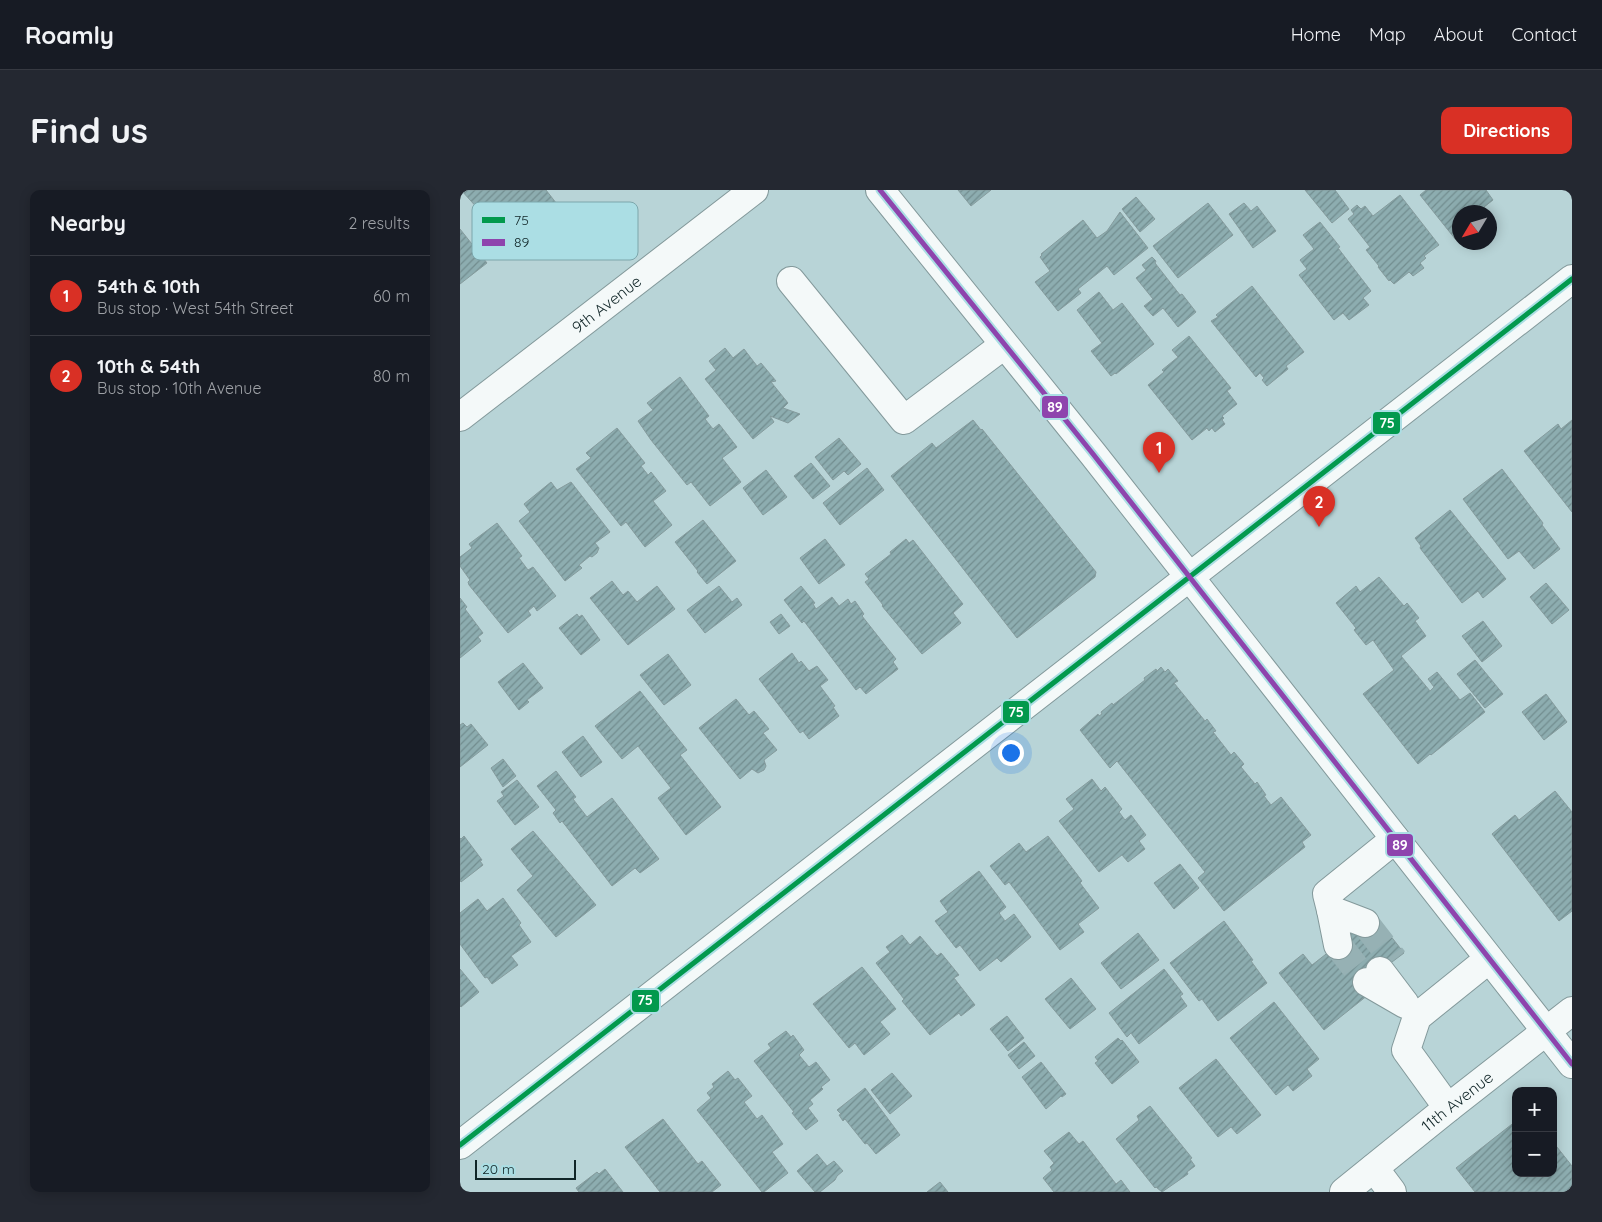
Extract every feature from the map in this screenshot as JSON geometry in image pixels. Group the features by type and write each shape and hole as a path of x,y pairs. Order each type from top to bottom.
{"street":[{"name":"9th Avenue","path":"460,417 754,190"},
{"path":"880,190 1093,454 1572,1064"},
{"path":"460,1145 1572,279"},
{"path":"791,281 904,420 1004,345"},
{"path":"1351,934 1331,910 1328,894 1395,839"},
{"path":"1411,1011 1489,959"},
{"path":"1381,971 1411,1011 1406,1050 1448,1108"},
{"name":"11th Avenue","path":"1344,1192 1572,1012"},
{"path":"1374,1168 1392,1192"}],"building":[{"path":"461,190 546,190 555,202 472,202"},
{"path":"958,190 991,190 971,206"},
{"path":"1305,190 1335,190 1349,209 1332,223"},
{"path":"1426,190 1486,190 1493,200 1487,205 1452,205 1452,235 1420,195"},
{"path":"1400,195 1439,245 1424,256 1426,258 1420,263 1424,268 1413,276 1409,272 1394,284 1389,281 1378,267 1366,250 1370,247 1348,219 1354,214 1351,210 1357,205 1361,209 1365,206 1373,216"},
{"path":"1136,197 1155,219 1140,232 1122,209"},
{"path":"1208,203 1233,235 1178,278 1153,246"},
{"path":"1244,203 1251,211 1257,206 1276,231 1253,248 1229,214"},
{"path":"1120,212 1148,248 1114,275 1107,266 1078,289 1081,293 1058,311 1035,282 1050,271 1040,257 1041,254 1083,220 1097,238 1107,231"},
{"path":"1320,222 1371,291 1363,298 1369,305 1349,320 1343,313 1334,320 1299,275 1307,269 1300,260 1314,249 1303,235"},
{"path":"460,229 472,244 472,260 485,260 487,263 460,284"},
{"path":"1152,257 1180,295 1182,294 1196,312 1178,327 1163,308 1153,316 1144,306 1153,299 1136,278 1146,270 1142,265"},
{"path":"1252,286 1304,352 1286,366 1288,369 1267,386 1262,380 1264,378 1260,373 1256,377 1211,321 1218,317 1216,315"},
{"path":"1099,292 1113,310 1122,303 1154,344 1111,376 1091,351 1102,343 1077,310"},
{"path":"1189,336 1231,388 1227,391 1237,404 1222,416 1225,424 1215,432 1212,428 1209,431 1207,428 1192,440 1148,385 1178,357 1172,350"},
{"path":"725,348 733,358 744,349 757,366 761,363 776,381 771,382 788,403 783,408 800,414 788,423 770,416 774,422 753,439 705,379 716,370 709,361"},
{"path":"680,377 709,416 705,419 713,429 719,424 737,447 722,458 741,482 710,506 691,482 687,485 638,421 653,410 647,403"},
{"path":"973,420 1096,572 1095,577 1017,638 891,476 932,443 936,448"},
{"path":"1572,420 1572,512 1524,451 1558,424 1561,429"},
{"path":"617,428 645,463 641,466 648,475 651,472 666,491 653,501 672,525 645,547 626,522 621,526 576,469 591,458 586,453"},
{"path":"839,438 861,464 848,475 844,471 833,480 815,457"},
{"path":"811,463 830,486 813,499 794,476"},
{"path":"867,468 884,490 840,525 823,503"},
{"path":"1502,469 1560,549 1534,569 1519,551 1508,559 1463,499"},
{"path":"766,470 787,497 763,515 743,488"},
{"path":"551,482 557,490 571,482 610,532 595,543 599,548 597,553 579,565 582,568 565,581 519,521 530,512 524,504"},
{"path":"1450,510 1506,579 1483,598 1478,591 1462,603 1420,548 1421,546 1415,538"},
{"path":"703,520 736,561 707,584 675,542"},
{"path":"497,523 522,556 519,558 528,570 533,567 556,596 537,611 534,606 528,611 531,615 508,633 469,585 468,582 470,580 460,566 460,557 472,548 469,544"},
{"path":"825,539 845,565 819,584 800,558"},
{"path":"906,539 909,543 913,540 963,604 953,613 961,623 922,654 882,606 865,582 869,579 865,574 891,554 890,552"},
{"path":"1379,577 1404,606 1407,603 1419,618 1415,621 1426,636 1401,656 1430,691 1434,687 1428,679 1437,672 1460,700 1470,693 1485,712 1418,764 1363,694 1394,670 1373,640 1366,645 1354,630 1356,628 1336,603 1356,586 1360,592"},
{"path":"612,581 623,595 628,591 637,602 657,586 675,609 628,645 590,598"},
{"path":"1546,583 1569,610 1552,624 1530,597"},
{"path":"719,586 732,602 737,598 742,605 705,633 687,610"},
{"path":"801,586 815,603 813,604 816,609 832,597 839,606 848,599 851,604 855,601 864,614 862,616 896,659 893,662 898,669 866,694 860,687 856,690 804,621 802,623 784,600"},
{"path":"460,598 467,607 465,609 483,633 478,637 481,641 460,658"},
{"path":"577,614 579,617 582,615 600,640 581,655 559,628"},
{"path":"781,614 790,626 779,634 770,622"},
{"path":"1483,621 1502,646 1482,662 1462,636"},
{"path":"792,653 799,663 801,661 809,671 817,666 828,680 820,686 835,706 833,707 839,716 809,739 803,731 800,733 759,679"},
{"path":"668,654 691,685 664,705 640,675"},
{"path":"1475,660 1503,694 1485,708 1457,674"},
{"path":"523,663 543,688 527,700 529,702 519,710 498,682"},
{"path":"1161,667 1165,672 1168,669 1178,681 1174,683 1205,721 1207,719 1216,731 1213,732 1231,755 1234,752 1244,764 1241,767 1255,784 1257,782 1271,805 1281,797 1311,835 1302,842 1305,847 1224,911 1198,878 1205,872 1117,761 1110,768 1080,730 1098,714 1099,716 1102,714 1101,712 1112,703 1113,705 1145,680 1144,678"},
{"path":"640,691 687,750 680,755 721,807 686,835 658,798 671,788 638,746 622,759 595,726"},
{"path":"1546,694 1567,722 1544,740 1522,712"},
{"path":"736,699 749,715 754,711 769,729 763,733 777,750 764,760 766,766 764,770 758,773 752,769 740,779 699,728"},
{"path":"463,723 467,727 471,724 488,745 460,767 460,725"},
{"path":"583,736 602,762 581,777 562,752"},
{"path":"503,759 516,776 503,787 491,768"},
{"path":"556,771 576,797 573,799 587,817 612,798 659,859 640,873 635,868 612,886 562,821 560,823 553,813 556,810 537,786"},
{"path":"1092,779 1101,791 1105,787 1122,809 1119,812 1125,820 1131,815 1146,835 1139,841 1145,849 1128,862 1122,855 1099,872 1059,821 1074,809 1066,799"},
{"path":"517,780 539,807 515,825 497,801 504,796 501,792"},
{"path":"1555,791 1572,812 1572,911 1559,921 1492,834 1515,815 1519,820"},
{"path":"533,831 596,905 556,937 517,890 533,876 511,849"},
{"path":"464,836 482,860 480,861 483,865 461,882 460,838"},
{"path":"1048,836 1082,881 1080,883 1099,908 1078,924 1084,932 1060,950 1009,882 1005,885 990,866 1019,843 1026,852"},
{"path":"1180,864 1199,888 1174,909 1154,883"},
{"path":"979,871 1006,907 999,913 1005,921 1014,914 1031,937 1001,962 997,958 980,971 960,945 956,948 935,921 948,912 940,901"},
{"path":"503,898 521,923 519,925 531,942 511,956 518,965 492,984 487,977 485,978 460,944 460,913 478,899 487,911"},
{"path":"1375,916 1404,953 1380,971 1368,995 1324,1030 1279,973 1303,954 1312,965"},
{"path":"1224,921 1253,960 1251,961 1267,983 1218,1021 1202,999 1199,1001 1170,963"},
{"path":"1138,933 1159,960 1121,989 1101,963"},
{"path":"902,935 910,945 920,936 937,956 941,953 959,975 954,978 975,1005 961,1016 959,1013 930,1035 902,1001 904,999 876,963 890,952 886,947"},
{"path":"862,967 896,1009 880,1022 890,1034 864,1055 855,1043 849,1048 813,1004"},
{"path":"460,969 479,992 461,1007 460,1006"},
{"path":"1164,969 1183,994 1180,996 1187,1006 1139,1044 1131,1033 1127,1037 1109,1013"},
{"path":"1071,978 1096,1009 1070,1029 1045,999"},
{"path":"1274,1002 1319,1059 1307,1069 1312,1076 1293,1091 1288,1085 1276,1095 1230,1038"},
{"path":"1007,1016 1024,1038 1008,1051 990,1029"},
{"path":"786,1031 791,1037 793,1035 804,1050 799,1055 809,1067 816,1062 830,1080 810,1100 813,1104 808,1108 818,1121 806,1130 754,1061 771,1048 768,1044"},
{"path":"1118,1038 1122,1040 1139,1062 1112,1084 1095,1063 1098,1061 1095,1057"},
{"path":"1024,1042 1035,1056 1019,1069 1008,1055"},
{"path":"1216,1059 1261,1115 1237,1134 1231,1127 1218,1137 1179,1088"},
{"path":"1041,1062 1066,1094 1046,1109 1022,1077"},
{"path":"728,1071 735,1080 738,1078 752,1096 744,1102 757,1119 762,1115 783,1144 772,1152 788,1173 764,1192 762,1192 697,1110 711,1098 707,1093 714,1087 712,1084"},
{"path":"892,1073 912,1096 890,1114 871,1090"},
{"path":"865,1088 900,1135 876,1154 867,1143 865,1144 845,1119 843,1121 839,1115 841,1114 837,1110"},
{"path":"1150,1106 1192,1158 1190,1159 1195,1166 1187,1172 1188,1174 1162,1192 1155,1188 1116,1139 1139,1120 1137,1116"},
{"path":"663,1119 698,1164 702,1161 721,1185 712,1192 660,1192 625,1147"},
{"path":"1512,1124 1512,1177 1557,1177 1557,1147 1572,1166 1572,1192 1475,1192 1456,1168"},
{"path":"1069,1132 1079,1144 1083,1141 1116,1184 1121,1180 1130,1192 1054,1192 1043,1178 1052,1170 1050,1167 1054,1163 1044,1151"},
{"path":"817,1154 827,1166 834,1161 843,1171 820,1192 815,1192 797,1171"},
{"path":"605,1169 623,1192 579,1192 576,1188 597,1172 599,1174"},
{"path":"940,1182 948,1192 927,1192"}],"tunnel":[{"path":"1365,923 1394,960"},
{"path":"1338,945 1367,982"}],"transit line":[{"name":"89","path":"880,190 1093,454 1572,1064"},
{"name":"75","path":"460,1145 1572,279"}],"place":[{"name":"54th & 10th","path":"1159,473"},
{"name":"10th & 54th","path":"1319,527"}]}
